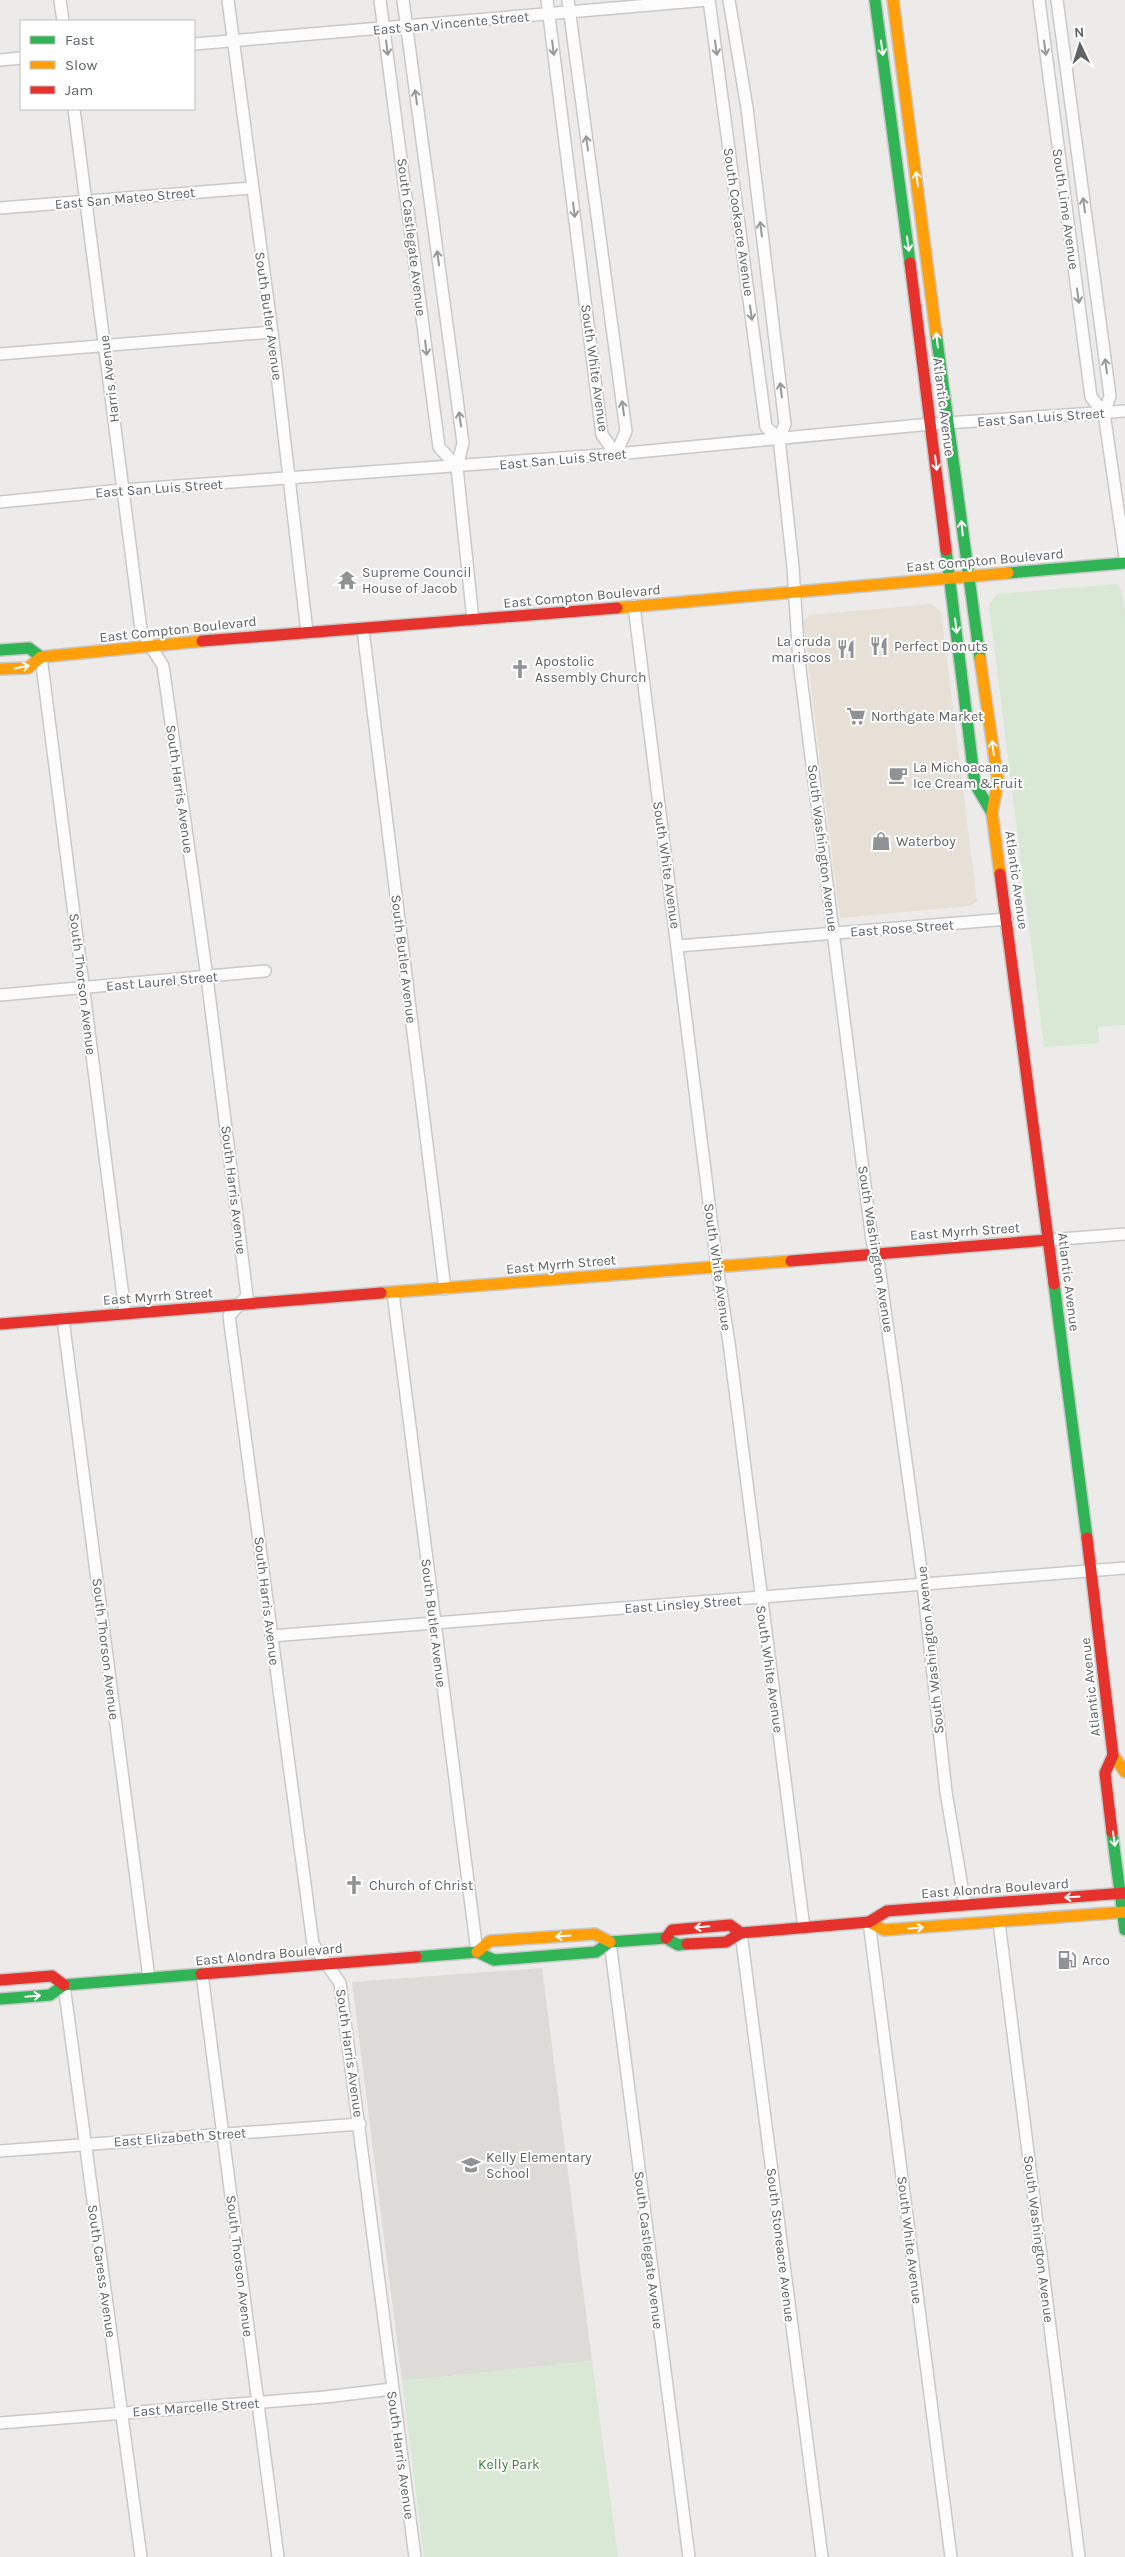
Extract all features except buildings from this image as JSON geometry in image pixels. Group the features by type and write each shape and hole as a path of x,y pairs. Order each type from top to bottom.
{"main road":[{"name":"Atlantic Avenue","path":"875,0 931,424 975,784 992,813"},
{"name":"Atlantic Avenue","path":"893,0 967,576 998,781 992,813 1113,1755 1125,1772"},
{"name":"East Compton Boulevard","path":"0,669 28,668 41,657 150,646 307,632 363,630 1125,563"},
{"name":"East Compton Boulevard","path":"0,650 29,648 41,657"},
{"name":"East Myrrh Street","path":"0,1324 126,1312 445,1289 1048,1240"},
{"name":"Atlantic Avenue","path":"1113,1755 1105,1773 1123,1893 1125,1930"},
{"name":"East Alondra Boulevard","path":"0,1999 50,1995 64,1985 477,1952 494,1960 596,1952 610,1942 666,1938 678,1945 726,1942 741,1933 869,1922 887,1911 1123,1893"},
{"name":"East Alondra Boulevard","path":"869,1922 884,1930 1124,1912"},
{"name":"East Alondra Boulevard","path":"666,1938 672,1930 730,1925 741,1933"},
{"name":"East Alondra Boulevard","path":"477,1952 490,1941 595,1934 610,1942"},
{"name":"East Alondra Boulevard","path":"0,1980 52,1976 64,1985"}],"street":[{"path":"60,0 63,20"},
{"name":"South Butler Avenue","path":"228,0 251,188 272,332 307,632"},
{"name":"South Castlegate Avenue","path":"380,0 439,447 457,467"},
{"name":"South Castlegate Avenue","path":"403,0 463,443 457,467 473,620"},
{"name":"South White Avenue","path":"547,0 602,435 616,454"},
{"name":"South White Avenue","path":"568,0 626,431 616,454"},
{"name":"East San Vincente Street","path":"195,44 708,0"},
{"name":"South Cookacre Avenue","path":"708,0 766,427 779,438"},
{"name":"South Cookacre Avenue","path":"729,0 747,108 785,424 779,438 794,592"},
{"name":"South Lime Avenue","path":"1039,0 1091,397 1104,413"},
{"name":"South Lime Avenue","path":"1057,0 1110,396 1104,413 1125,556"},
{"path":"0,60 20,58"},
{"name":"Harris Avenue","path":"74,110 141,630 150,646"},
{"name":"East San Mateo Street","path":"0,208 251,188"},
{"path":"0,354 272,332"},
{"name":"East San Luis Street","path":"0,502 122,490 616,454 931,424 1125,411"},
{"name":"South Washington Avenue","path":"794,592 800,670 872,1241 879,1266 923,1584 946,1792 966,1904"},
{"name":"South White Avenue","path":"634,606 717,1266 729,1344 760,1598 804,1928"},
{"name":"South Butler Avenue","path":"363,630 445,1289"},
{"name":"South Harris Avenue","path":"150,646 163,666 207,977 247,1296 230,1316 313,1944 340,1983 360,2124 392,2389 415,2557"},
{"name":"South Thorson Avenue","path":"41,657 126,1312"},
{"name":"East Rose Street","path":"678,946 1007,920"},
{"name":"East Laurel Street","path":"0,995 264,971"},
{"name":"East Myrrh Street","path":"1048,1240 1125,1234"},
{"name":"South Butler Avenue","path":"393,1293 477,1952"},
{"name":"South Thorson Avenue","path":"63,1319 149,1978"},
{"name":"East Linsley Street","path":"271,1636 1125,1568"},
{"name":"South White Avenue","path":"869,1922 951,2557"},
{"name":"South Washington Avenue","path":"999,1922 1080,2557"},
{"name":"South Stoneacre Avenue","path":"741,1933 822,2557"},
{"name":"South Castlegate Avenue","path":"610,1942 689,2557"},
{"name":"South Thorson Avenue","path":"202,1974 278,2557"},
{"name":"South Caress Avenue","path":"64,1985 141,2557"},
{"name":"East Elizabeth Street","path":"0,2151 360,2124"},
{"name":"East Marcelle Street","path":"0,2423 392,2389"}],"shaded area":[{"path":"931,604 941,612 977,901 970,906 840,918 803,622 810,615"},
{"name":"Kelly Elementary School","path":"542,1968 592,2361 402,2381 352,1982"}],"green space":[{"path":"1118,584 1122,592 1125,611 1125,1025 1098,1027 1099,1043 1044,1047 989,605 997,594"},
{"name":"Kelly Park","path":"592,2361 618,2557 424,2557 402,2381"}],"traffic: fast":[{"path":"875,0 910,263"},
{"path":"936,333 980,659"},
{"path":"946,550 975,784 992,813"},
{"path":"1008,573 1125,563"},
{"path":"0,650 29,648 41,657"},
{"path":"1054,1284 1087,1538"},
{"path":"1112,1832 1125,1930"},
{"path":"416,1957 477,1952 494,1960 596,1952 610,1942 666,1938 678,1945 687,1944"},
{"path":"0,1999 50,1995 64,1985 201,1974"}],"traffic: slow":[{"path":"893,0 936,333"},
{"path":"617,608 1008,573"},
{"path":"0,669 28,668 41,657 202,641"},
{"path":"980,659 998,781 992,813 1000,874"},
{"path":"381,1293 791,1261"},
{"path":"1113,1755 1125,1772"},
{"path":"869,1922 884,1930 1125,1912"},
{"path":"477,1952 490,1941 595,1934 610,1942"}],"traffic: jam":[{"path":"910,263 946,550"},
{"path":"202,641 617,608"},
{"path":"1000,874 1054,1284"},
{"path":"791,1261 1048,1240"},
{"path":"0,1324 381,1293"},
{"path":"1087,1538 1113,1755 1105,1773 1112,1832"},
{"path":"687,1944 726,1942 741,1933 869,1922 887,1911 1125,1893"},
{"path":"666,1938 672,1930 730,1925 741,1933"},
{"path":"201,1974 416,1957"},
{"path":"0,1980 52,1976 64,1985"}],"place":[{"name":"Supreme Council House of Jacob","path":"347,580"},
{"name":"Perfect Donuts","path":"879,646"},
{"name":"La cruda mariscos","path":"846,649"},
{"name":"Apostolic Assembly Church","path":"520,669"},
{"name":"Northgate Market","path":"856,716"},
{"name":"La Michoacana Ice Cream &Fruit","path":"898,775"},
{"name":"Waterboy","path":"881,841"},
{"name":"Church of Christ","path":"354,1885"},
{"name":"Arco","path":"1067,1960"},
{"name":"Kelly Elementary School","path":"471,2165"}]}
